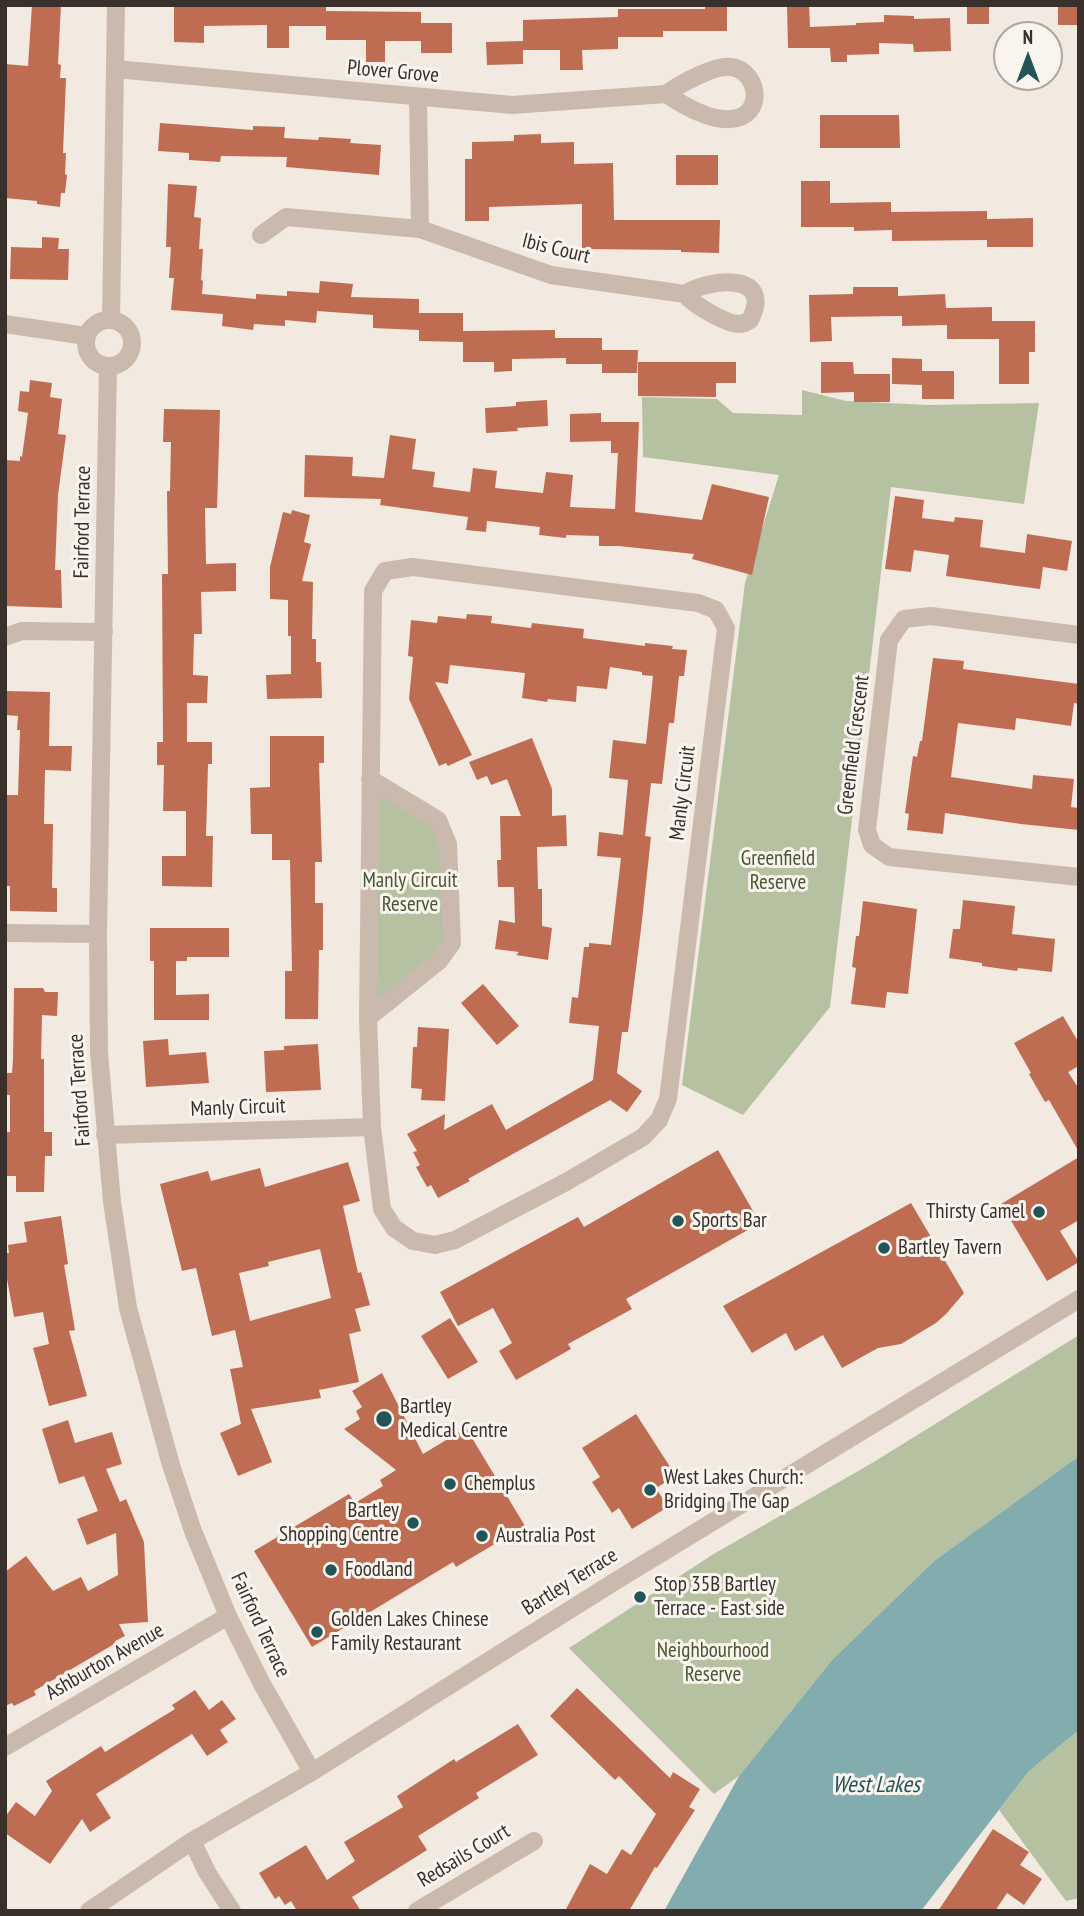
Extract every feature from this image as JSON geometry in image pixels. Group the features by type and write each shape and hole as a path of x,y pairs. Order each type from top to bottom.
{"street":[{"path":"111,320 116,5"},
{"name":"Plover Grove","path":"115,69 512,105 666,94"},
{"path":"418,98 420,229"},
{"name":"Ibis Court","path":"261,235 286,217 420,229 551,275 685,294"},
{"path":"111,320 126,327 132,344 127,359 108,367 97,363 89,356 86,336 95,325 111,320"},
{"path":"5,324 86,336"},
{"name":"Fairford Terrace","path":"108,367 98,934 99,1052 112,1202 128,1308 171,1465 193,1531 228,1616 262,1684 312,1772"},
{"name":"Manly Circuit","path":"412,567 698,603 716,610 726,628 668,1099 659,1120 643,1137 566,1182 455,1240 435,1245 412,1241 394,1228 382,1209 372,1128 368,1018 373,591 385,571 412,567"},
{"name":"Greenfield Crescent","path":"1079,635 931,616 904,619 888,640 867,830 872,845 889,857 1079,877"},
{"path":"5,637 22,632 104,632"},
{"path":"368,1018 439,961 452,943 449,844 438,820 370,779"},
{"path":"5,933 98,934"},
{"name":"Manly Circuit","path":"105,1135 372,1128"},
{"name":"Bartley Terrace","path":"89,1911 192,1841 312,1772 590,1596 1079,1299"},
{"name":"Ashburton Avenue","path":"5,1747 228,1616"},
{"path":"192,1841 207,1872 232,1911"},
{"name":"Redsails Court","path":"418,1911 534,1841"}],"green space":[{"name":"Greenfield Reserve","path":"802,390 846,401 929,405 1039,403 1024,504 891,487 830,1007 743,1115 682,1085 745,583 779,475 643,457 642,397 717,399 733,413 802,415"},
{"name":"Manly Circuit Reserve","path":"370,779 438,820 452,943 368,1018"},
{"name":"Neighbourhood Reserve","path":"1079,1335 1079,1456 934,1561 832,1660 739,1776 714,1794 569,1648 712,1555 872,1463"},
{"path":"1079,1730 1079,1898 1066,1901 999,1810 1029,1771"}],"water":[{"name":"West Lakes","path":"1079,1456 1079,1730 1029,1771 921,1911 664,1911 739,1776 832,1660 934,1561"}],"building":[{"path":"32,5 61,5 58,64 61,65 60,78 66,78 63,153 66,153 67,175 60,207 37,204 37,201 5,198 5,64 28,66"},
{"path":"174,5 326,5 326,11 421,12 421,23 452,23 452,53 421,53 421,41 385,41 385,62 366,62 366,40 326,40 326,26 289,26 289,48 267,48 267,25 204,26 204,43 174,42"},
{"path":"705,5 727,5 727,31 663,31 663,37 618,37 618,49 582,50 583,70 560,70 560,50 523,50 523,20 618,17 618,9 705,9"},
{"path":"787,5 809,5 810,27 884,22 884,15 914,16 914,19 950,18 951,51 914,52 913,44 879,43 879,54 847,55 847,62 831,62 830,48 788,48"},
{"path":"967,5 989,5 989,24 967,24"},
{"path":"1058,5 1079,5 1079,25 1063,25 1063,21 1058,21"},
{"path":"523,41 523,64 487,65 486,42"},
{"path":"820,115 899,115 900,148 820,148"},
{"path":"160,123 253,130 253,126 285,127 284,138 351,139 350,143 381,145 379,175 286,167 287,157 221,156 220,162 189,160 189,153 158,151"},
{"path":"541,134 541,143 574,142 574,164 613,163 614,220 720,220 719,253 582,249 582,204 489,207 489,221 465,221 465,159 472,159 472,142 514,141 514,135"},
{"path":"676,155 718,155 718,185 676,185"},
{"path":"801,181 830,181 830,203 891,202 891,212 987,211 987,219 1033,218 1033,247 987,247 987,240 892,241 892,230 854,231 854,227 801,227"},
{"path":"168,184 197,186 194,217 201,218 199,249 203,249 202,294 256,299 256,294 287,296 287,291 319,293 320,281 353,284 351,297 419,299 419,313 463,313 463,331 555,330 555,338 602,338 602,350 638,350 637,373 602,373 602,364 566,364 566,358 512,359 512,371 494,372 494,362 463,362 463,342 419,341 419,330 373,328 373,315 317,311 316,323 285,320 285,326 254,324 253,330 222,326 223,314 171,310 174,278 169,278 171,247 166,247"},
{"path":"42,237 59,238 58,249 69,249 68,280 10,279 11,247 42,248"},
{"path":"853,287 898,287 898,296 945,294 946,308 992,307 992,321 1035,321 1035,352 1029,352 1029,384 999,384 999,339 947,339 947,325 902,326 902,316 831,317 832,341 810,342 809,295 853,294"},
{"path":"892,358 922,359 922,371 954,371 954,399 922,399 922,385 892,384"},
{"path":"638,362 736,362 736,383 716,383 716,397 638,396"},
{"path":"821,362 853,362 854,374 890,374 890,402 854,402 854,392 821,393"},
{"path":"30,380 52,383 50,397 62,399 58,434 66,435 58,495 55,570 61,570 62,608 5,606 5,460 20,461 20,456 22,457 28,413 18,411 20,391 29,392"},
{"path":"547,400 548,426 486,433 485,408"},
{"path":"164,409 220,410 217,508 205,508 206,564 236,563 236,591 201,592 202,634 194,634 193,675 208,676 207,703 187,703 187,742 212,742 212,764 208,764 206,836 213,836 212,887 162,886 162,856 186,856 186,811 163,811 164,765 157,765 157,742 163,742 162,574 168,574 167,491 170,491 171,442 163,442"},
{"path":"601,413 601,422 639,422 635,512 702,520 712,484 769,497 752,575 692,559 694,554 599,546 599,536 566,535 566,538 539,535 540,527 487,521 486,532 466,530 468,517 380,505 381,499 304,497 305,455 353,457 352,476 384,478 390,435 416,439 412,469 435,472 433,487 470,492 473,468 497,471 495,488 543,493 546,472 573,475 570,507 615,509 618,453 611,453 611,441 570,442 570,414"},
{"path":"895,496 924,500 922,518 954,522 955,517 983,520 980,547 1025,553 1027,534 1072,541 1067,571 1043,567 1040,589 1017,586 946,576 949,555 914,550 911,572 885,569"},
{"path":"292,510 310,515 304,542 311,544 302,581 313,582 312,639 316,639 316,662 321,662 322,698 267,699 266,675 291,674 288,600 270,599 270,567 283,512 291,514"},
{"path":"467,614 492,616 491,623 531,628 532,623 584,629 583,638 645,646 645,643 673,646 672,649 687,650 684,676 679,676 674,723 669,723 662,784 651,783 645,836 651,837 641,929 628,1032 622,1032 617,1073 642,1091 627,1112 610,1100 438,1198 431,1185 427,1187 416,1167 420,1165 413,1152 417,1151 407,1134 445,1114 444,1130 492,1104 506,1130 593,1080 599,1026 569,1023 572,997 578,998 584,947 589,947 589,943 611,945 621,858 597,856 599,832 623,835 628,780 609,778 613,740 646,744 653,676 610,667 607,689 577,686 576,702 548,699 547,702 522,698 525,673 450,665 448,684 435,682 472,755 448,766 446,763 439,766 409,699 413,657 408,656 411,620 437,623 438,616 466,619"},
{"path":"933,658 964,661 963,669 1079,684 1079,704 1074,703 1071,726 1016,718 1015,730 958,723 951,777 1032,789 1033,775 1074,779 1071,807 1079,808 1079,830 945,813 943,834 907,830 909,814 905,813 913,756 917,757 922,741"},
{"path":"5,691 50,692 49,746 72,746 71,771 45,770 44,824 53,824 52,888 57,888 57,912 10,911 10,886 5,886 5,795 18,795 20,730 17,730 18,716 5,715"},
{"path":"270,736 324,736 324,763 319,763 322,862 315,862 315,903 323,903 318,1019 285,1019 285,971 292,971 290,860 272,860 272,834 251,834 250,788 270,787"},
{"path":"532,738 552,789 552,816 566,815 567,846 537,847 538,889 542,889 542,926 552,928 548,960 495,949 499,920 515,923 514,887 498,887 497,860 501,860 500,816 521,816 507,779 491,785 487,776 477,780 469,762"},
{"path":"963,900 1015,906 1012,934 1055,939 1052,972 1018,968 1017,971 949,958 953,929 960,929"},
{"path":"863,901 917,909 908,994 887,992 885,1008 851,1004 856,968 852,967"},
{"path":"150,928 229,928 229,957 187,957 187,961 176,961 176,995 209,994 209,1020 154,1020 154,961 150,961"},
{"path":"483,984 519,1026 497,1045 461,1003"},
{"path":"14,988 43,988 45,992 58,992 57,1016 42,1015 44,1132 52,1132 52,1156 45,1156 44,1192 16,1192 16,1176 5,1176 5,1132 10,1132 10,1095 5,1095 5,1073 12,1073"},
{"path":"1063,1016 1079,1043 1079,1066 1068,1072 1079,1089 1079,1152 1049,1100 1045,1102 1014,1043"},
{"path":"418,1027 449,1029 445,1101 421,1100 422,1089 411,1088 413,1047 417,1047"},
{"path":"168,1039 169,1055 206,1052 209,1083 146,1087 143,1041"},
{"path":"318,1044 321,1090 266,1092 264,1051 284,1050 284,1046"},
{"path":"718,1150 760,1223 626,1299 632,1309 568,1344 571,1349 516,1380 499,1351 512,1343 493,1308 458,1326 440,1292 578,1217 584,1227"},
{"path":"1079,1157 1079,1220 1060,1231 1079,1262 1047,1281 1001,1204"},
{"path":"348,1162 360,1201 343,1206 358,1273 361,1272 370,1305 355,1309 361,1331 349,1334 359,1382 319,1390 321,1398 251,1409 272,1462 238,1476 220,1433 241,1424 230,1369 243,1367 235,1330 212,1336 196,1268 182,1271 160,1184 208,1171 211,1181 260,1168 265,1187","holes":["320,1249 331,1298 250,1321 239,1273 269,1266 268,1262"]},
{"name":"Bartley Tavern","path":"911,1203 964,1293 947,1313 936,1323 901,1344 878,1348 842,1368 823,1335 795,1351 786,1333 752,1353 723,1306"},
{"path":"61,1216 68,1264 64,1265 75,1330 69,1331 87,1396 49,1406 33,1348 49,1344 43,1312 14,1317 5,1253 9,1253 8,1245 27,1242 24,1222"},
{"path":"450,1318 478,1362 448,1379 421,1336"},
{"path":"382,1373 423,1454 466,1428 525,1526 456,1567 453,1562 312,1647 254,1551 349,1494 355,1503 383,1486 380,1480 396,1470 344,1429 360,1419 356,1411 362,1407 352,1391"},
{"path":"636,1414 676,1476 656,1488 668,1507 632,1529 619,1508 612,1513 592,1482 600,1477 582,1448"},
{"path":"68,1420 75,1443 112,1432 122,1464 106,1469 120,1502 126,1499 144,1542 148,1622 119,1624 125,1636 115,1641 116,1643 34,1691 36,1695 14,1706 12,1703 5,1706 5,1572 26,1556 53,1591 81,1577 88,1591 118,1575 116,1533 87,1545 77,1519 98,1511 84,1476 59,1484 42,1429"},
{"path":"577,1688 670,1778 673,1772 700,1789 689,1807 695,1810 657,1868 655,1867 629,1911 565,1911 590,1864 607,1874 622,1849 631,1855 656,1814 619,1776 615,1780 550,1716"},
{"path":"195,1690 209,1710 222,1700 236,1719 220,1730 228,1742 207,1756 192,1734 96,1794 111,1818 90,1832 82,1819 50,1864 5,1833 5,1817 16,1802 35,1816 52,1791 46,1781 101,1746 105,1752 175,1709 172,1705"},
{"path":"518,1724 538,1755 476,1793 479,1798 418,1836 427,1850 352,1897 361,1911 297,1911 291,1901 285,1905 279,1896 275,1899 259,1873 306,1845 327,1880 355,1861 344,1842 403,1807 397,1796 454,1759 456,1762"},
{"path":"993,1829 1029,1852 1020,1865 1042,1879 1024,1905 1007,1893 995,1911 938,1911"}],"place":[{"name":"Thirsty Camel","path":"1039,1212"},
{"name":"Sports Bar","path":"678,1221"},
{"name":"Bartley Tavern","path":"884,1248"},
{"name":"Bartley Medical Centre","path":"384,1419"},
{"name":"Chemplus","path":"450,1484"},
{"name":"West Lakes Church: Bridging The Gap","path":"650,1490"},
{"name":"Bartley Shopping Centre","path":"413,1523"},
{"name":"Australia Post","path":"482,1536"},
{"name":"Foodland","path":"331,1570"},
{"name":"Stop 35B Bartley Terrace - East side","path":"640,1597"},
{"name":"Golden Lakes Chinese Family Restaurant","path":"317,1632"}]}
